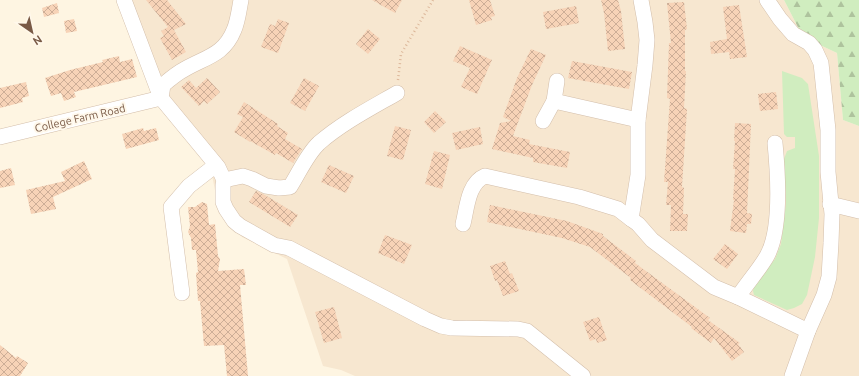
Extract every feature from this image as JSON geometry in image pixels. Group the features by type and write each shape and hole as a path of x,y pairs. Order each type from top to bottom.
{"street":[{"path":"124,0 161,98 216,165 224,180 222,185 223,202 234,221 240,226 274,245 289,248 424,319 441,326 452,328 518,328 527,331 583,376"},
{"path":"161,98 163,85 174,76 186,68 215,55 222,49 235,29 241,0"},
{"path":"631,219 638,175 638,120 647,40 641,0"},
{"path":"767,0 780,19 793,34 809,44 815,50 821,63 828,130 830,204 832,214 829,277 824,295 808,331 792,376"},
{"path":"543,120 554,101 557,81"},
{"path":"224,180 243,176 266,186 280,188 290,187 318,144 352,120 397,93"},
{"name":"College Farm Road","path":"0,137 161,98"},
{"path":"554,101 638,120"},
{"path":"738,297 767,256 772,244 777,219 777,159 780,141"},
{"path":"182,293 171,207 189,186 216,165"},
{"path":"463,224 473,187 478,178 485,176 584,198 618,210 638,224 652,240 714,287 808,331"},
{"path":"830,204 859,211"}],"path":[{"path":"397,93 401,54 433,0"}],"shaded area":[{"path":"117,0 784,0 803,37 837,53 843,120 859,126 859,376 355,376 341,370 323,366 287,259 242,237 219,211 212,175 201,149 160,108"}],"green space":[{"path":"784,0 859,0 859,126 843,120 837,53 803,37"},
{"path":"782,71 802,78 808,84 819,156 819,218 815,257 807,295 802,304 787,310 754,295 753,291 754,286 775,259 781,244 786,203 784,159 787,151 795,148 795,137 787,137 784,134"}],"building":[{"path":"146,0 167,0 186,24 174,30 186,52 172,60 160,38 164,36 161,31 168,27"},
{"path":"372,0 402,0 395,13"},
{"path":"469,0 490,0 495,16 491,17 492,20 476,25"},
{"path":"601,0 618,0 621,11 625,49 608,51 604,13"},
{"path":"684,2 687,29 685,30 686,71 684,108 687,109 682,187 684,188 683,214 688,214 687,231 670,231 671,205 666,205 668,182 664,182 670,99 667,98 669,43 671,43 667,3"},
{"path":"57,3 59,13 44,17 42,8"},
{"path":"739,5 747,57 730,59 729,52 711,54 710,42 727,39 723,7"},
{"path":"576,6 579,23 546,29 543,12"},
{"path":"74,19 77,31 66,33 64,21"},
{"path":"278,19 289,23 278,53 261,47 270,24 275,26"},
{"path":"368,29 380,39 368,54 356,44"},
{"path":"460,46 492,60 477,94 461,87 470,68 453,61"},
{"path":"531,49 546,55 532,85 513,136 530,140 529,144 570,152 567,168 533,162 533,158 492,149 500,123 511,121 503,117 517,78"},
{"path":"119,56 120,62 132,59 137,77 74,92 76,97 64,101 61,93 51,96 45,78"},
{"path":"572,61 632,72 629,89 568,78"},
{"path":"207,78 220,92 207,104 204,101 199,106 181,87 189,80 196,88"},
{"path":"304,78 319,86 305,111 290,103"},
{"path":"26,82 29,96 22,98 23,102 0,108 0,88"},
{"path":"776,92 778,109 760,111 758,94"},
{"path":"244,102 278,124 277,126 288,133 285,139 302,149 293,163 276,153 275,155 250,142 234,132 243,117 237,114"},
{"path":"435,111 446,122 434,133 424,122"},
{"path":"735,123 751,124 747,213 752,214 751,224 747,224 746,233 730,231 734,200 735,169 733,169"},
{"path":"395,126 411,130 403,160 387,156"},
{"path":"480,127 483,144 456,150 452,133"},
{"path":"143,128 144,131 156,128 159,140 126,149 122,134"},
{"path":"434,151 450,155 442,189 425,184"},
{"path":"84,161 92,179 53,197 56,209 31,214 26,190 65,181 61,172"},
{"path":"329,165 354,176 346,193 321,182"},
{"path":"11,168 15,185 0,188 0,171"},
{"path":"256,191 298,215 290,227 249,202"},
{"path":"202,202 207,204 209,225 215,224 218,256 220,259 218,271 244,269 246,285 240,285 248,376 227,376 224,345 204,346 200,301 198,301 196,250 192,250 191,238 188,232 190,226 188,207 195,207"},
{"path":"490,205 567,221 603,234 603,236 636,261 635,263 710,318 708,320 740,343 738,344 744,352 732,361 714,338 711,343 590,247 562,238 487,222"},
{"path":"385,235 412,245 404,264 378,253"},
{"path":"725,244 738,254 727,269 713,259"},
{"path":"505,261 510,274 512,273 519,291 503,296 497,280 495,281 490,266"},
{"path":"334,307 342,338 324,343 315,312"},
{"path":"599,317 607,340 597,343 596,339 590,341 583,322"},
{"path":"0,345 16,358 17,356 28,363 20,376 0,376"}]}
